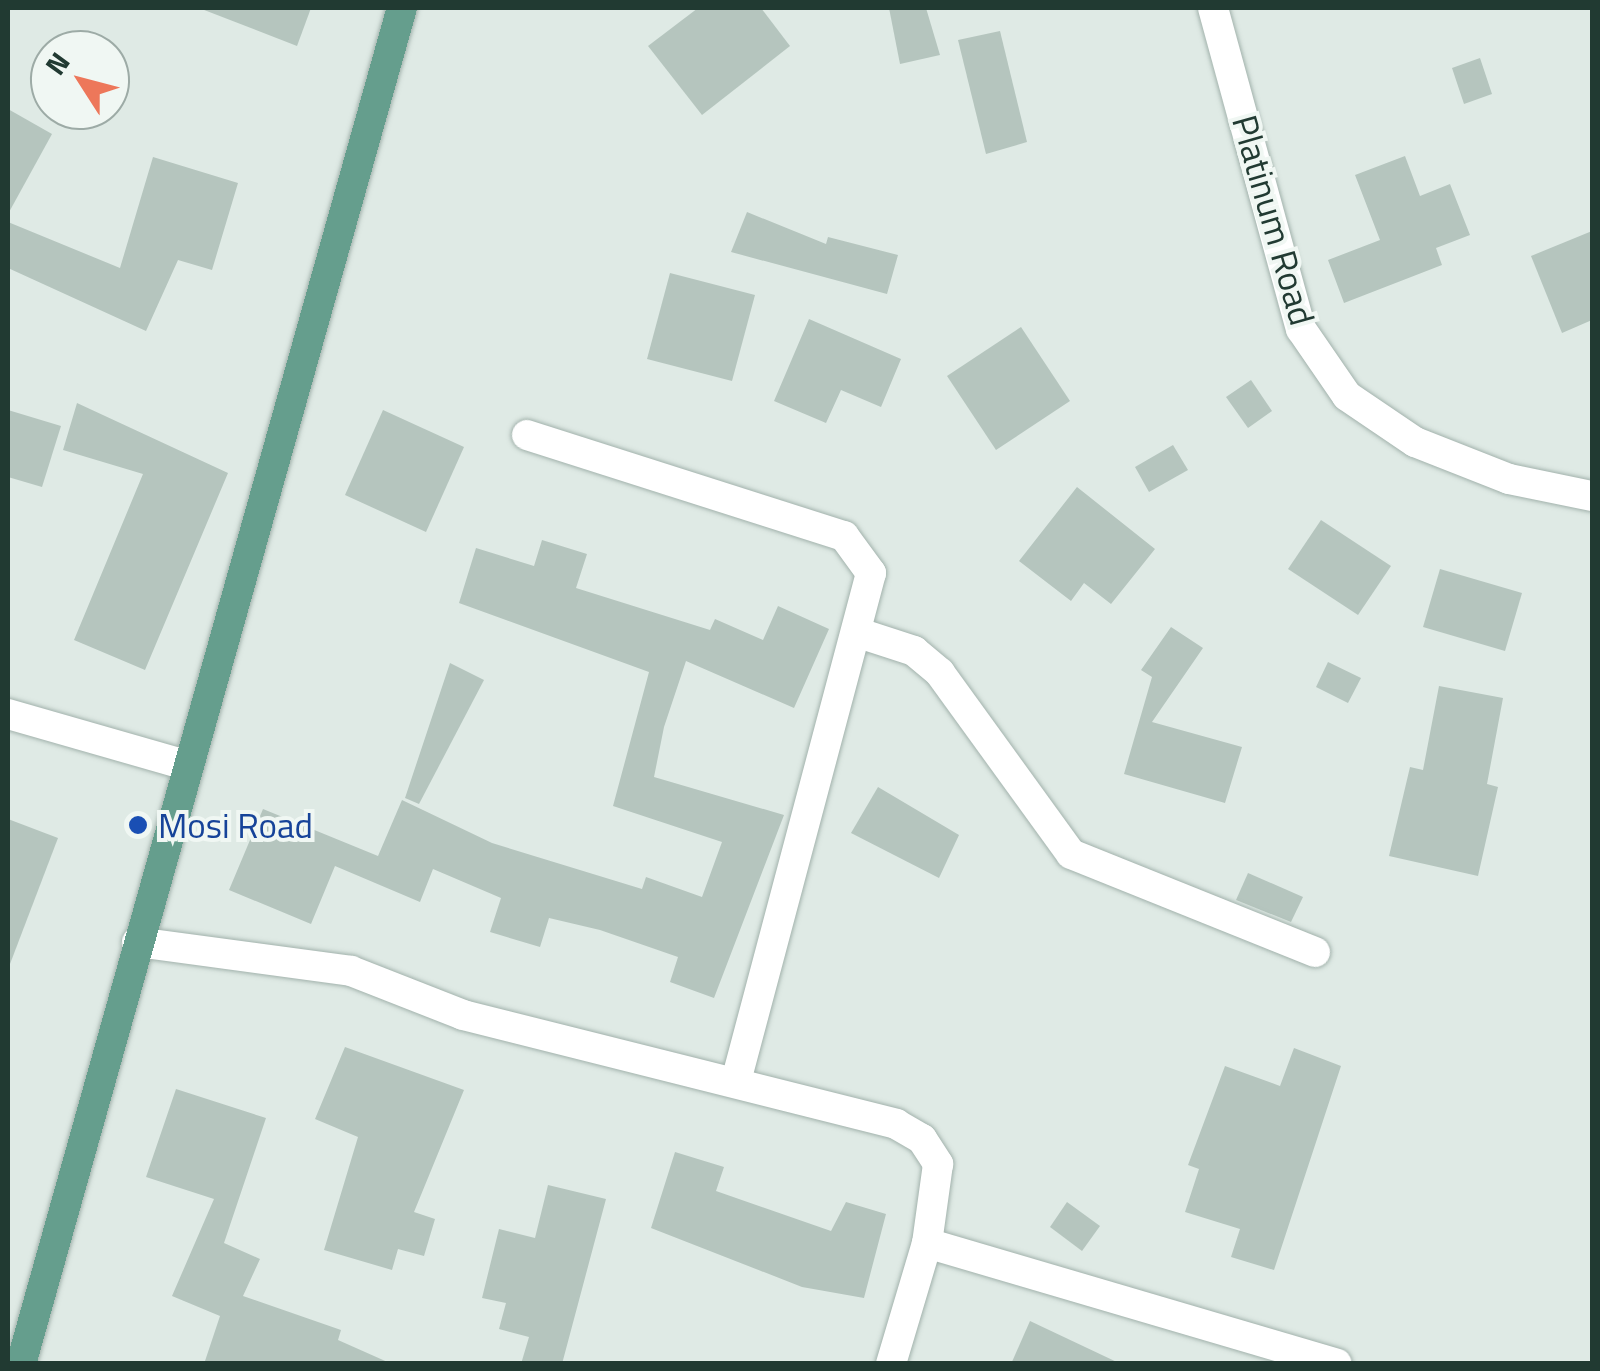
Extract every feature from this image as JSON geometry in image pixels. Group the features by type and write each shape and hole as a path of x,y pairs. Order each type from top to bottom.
{"main road":[{"path":"21,1364 186,765 402,8"}],"street":[{"name":"Platinum Road","path":"1214,8 1301,328 1347,396 1416,442 1509,479 1592,496"},
{"path":"527,435 844,536 872,573 862,634 736,1081"},
{"path":"862,634 914,651 940,673 1071,854 1315,952"},
{"path":"8,714 186,765"},
{"path":"138,942 351,971 464,1015 865,1112 922,1140 938,1164 927,1243 891,1364"},
{"path":"927,1243 1337,1364"}],"building":[{"path":"199,8 311,8 297,46"},
{"path":"698,8 761,8 790,46 702,115 648,46"},
{"path":"889,8 926,8 940,55 900,64"},
{"path":"1000,31 1027,142 986,154 958,40"},
{"path":"1480,58 1492,94 1464,104 1452,68"},
{"path":"8,109 30,122 30,130 52,134 8,214"},
{"path":"1405,156 1420,196 1450,184 1470,235 1436,248 1442,265 1344,303 1328,260 1380,240 1355,175"},
{"path":"153,157 238,183 212,270 178,260 146,331 8,268 8,222 120,268"},
{"path":"747,212 826,244 828,237 898,255 887,294 731,252"},
{"path":"1592,231 1592,320 1562,333 1531,256"},
{"path":"670,273 755,295 732,381 647,359"},
{"path":"809,319 901,359 881,407 841,390 826,423 774,401"},
{"path":"1021,327 1070,401 996,450 947,376"},
{"path":"1251,380 1272,411 1248,428 1226,397"},
{"path":"77,403 228,473 145,670 74,640 143,474 63,450"},
{"path":"8,410 61,426 42,487 8,477"},
{"path":"383,410 464,447 426,532 345,495"},
{"path":"1173,445 1188,470 1149,492 1135,467"},
{"path":"1077,487 1155,549 1111,604 1084,583 1071,601 1019,561"},
{"path":"1321,520 1391,566 1358,615 1288,569"},
{"path":"542,540 587,554 576,588 710,630 715,619 763,640 778,606 829,629 794,708 686,661 664,727 654,777 784,815 714,998 670,982 678,957 600,930 549,918 540,947 490,932 501,898 433,869 420,902 335,866 311,924 229,890 263,809 378,856 402,800 492,843 642,889 646,877 702,897 722,842 613,806 649,672 459,603 476,548 534,566"},
{"path":"1440,569 1522,593 1505,651 1423,627"},
{"path":"1171,627 1203,648 1152,722 1242,747 1225,803 1124,774 1152,677 1141,670"},
{"path":"1328,662 1361,678 1348,703 1316,687"},
{"path":"450,663 484,680 419,804 405,798"},
{"path":"1439,686 1503,698 1487,784 1498,787 1478,876 1389,856 1410,767 1423,770"},
{"path":"878,787 959,835 939,878 851,833"},
{"path":"8,819 58,838 10,964 8,963"},
{"path":"1248,873 1303,897 1291,922 1236,900"},
{"path":"345,1047 464,1090 414,1212 435,1219 424,1256 398,1249 392,1270 324,1250 358,1137 315,1119"},
{"path":"1294,1048 1341,1066 1274,1270 1231,1257 1240,1229 1185,1212 1199,1169 1188,1165 1225,1066 1280,1086"},
{"path":"176,1089 266,1118 224,1243 260,1259 243,1296 341,1330 338,1340 392,1364 204,1364 220,1316 172,1296 214,1199 146,1177"},
{"path":"675,1152 724,1167 716,1191 831,1231 846,1202 886,1214 864,1298 802,1287 651,1228"},
{"path":"548,1185 606,1199 562,1364 521,1364 529,1337 499,1329 506,1303 482,1298 499,1229 535,1238"},
{"path":"1067,1202 1100,1226 1082,1251 1050,1227"},
{"path":"1030,1321 1121,1364 1011,1364"}],"place":[{"name":"Mosi Road","path":"138,825"}]}
